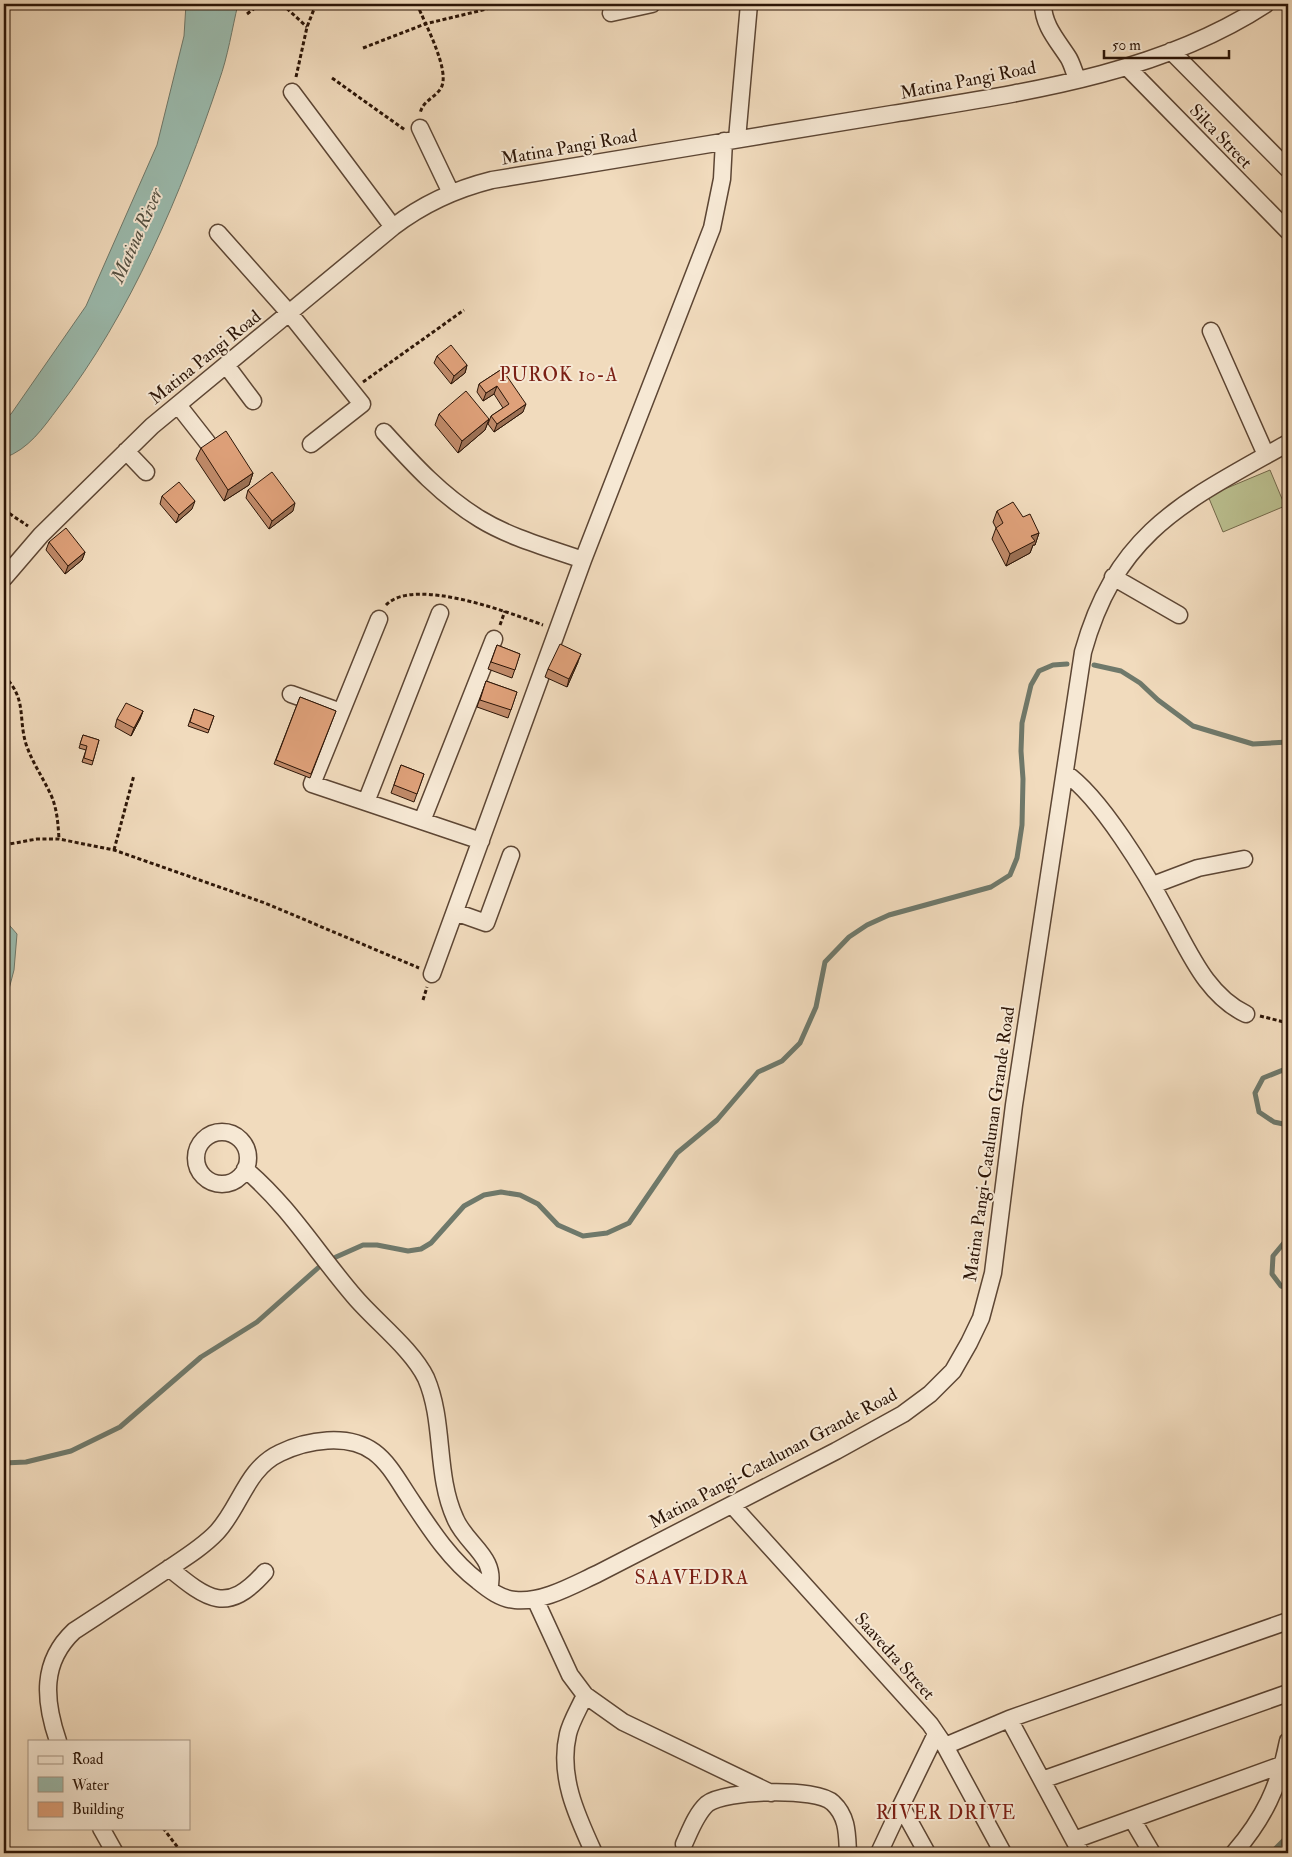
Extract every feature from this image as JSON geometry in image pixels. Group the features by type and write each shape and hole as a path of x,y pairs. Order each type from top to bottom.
{"street":[{"path":"611,13 652,4"},
{"path":"432,974 583,560 712,228 731,140 749,4"},
{"path":"1043,4 1043,10 1051,32 1069,59 1077,79"},
{"name":"Matina Pangi Road","path":"4,578 41,535 126,451 178,405 393,227 409,215 451,194 492,180 952,104 1077,79 1127,67 1171,51 1209,35 1266,4"},
{"path":"1171,51 1288,169"},
{"name":"Silca Street","path":"1127,67 1288,231"},
{"path":"292,92 393,227"},
{"path":"420,128 451,194"},
{"path":"218,233 290,314 362,404 312,444"},
{"path":"1211,331 1266,455"},
{"path":"226,365 253,401"},
{"path":"178,405 206,442"},
{"path":"384,432 435,486 481,520 509,533 583,560"},
{"name":"Matina Pangi-Catalunan Grande Road","path":"58,1740 49,1706 48,1680 56,1651 74,1631 169,1568 217,1532 251,1477 265,1462 280,1453 300,1446 334,1440 363,1446 384,1462 443,1546 457,1562 502,1598 514,1600 535,1599 597,1574 862,1438 903,1414 930,1394 953,1371 981,1318 993,1273 1014,1105 1083,652 1091,624 1113,577 1129,554 1170,515 1208,489 1288,443"},
{"path":"126,451 146,472"},
{"path":"1113,577 1179,615"},
{"path":"366,802 440,613"},
{"path":"378,619 312,784 481,841"},
{"path":"422,821 494,639"},
{"path":"291,694 341,712"},
{"path":"1065,773 1089,794 1153,885 1209,986 1231,1007 1246,1014"},
{"path":"455,912 486,923 511,855"},
{"path":"1153,885 1198,868 1244,859"},
{"path":"245,1169 285,1208 353,1295 417,1362 432,1395 437,1416 450,1505 462,1532 488,1563 491,1572 489,1589"},
{"name":"Saavedra Street","path":"732,1505 930,1724 941,1740 1003,1853"},
{"path":"169,1568 205,1595 222,1598 238,1596 251,1588 265,1572"},
{"path":"535,1599 570,1675 585,1695 623,1722 771,1793"},
{"path":"879,1853 901,1806 941,1740 1009,1719 1288,1622"},
{"path":"1042,1780 1288,1693"},
{"path":"585,1695 568,1733 565,1753 568,1783 575,1810 594,1853"},
{"path":"1009,1719 1077,1846 1132,1819 1284,1764"},
{"path":"1234,1853 1252,1831 1272,1798 1284,1764 1288,1741"},
{"path":"684,1844 694,1822 707,1804 721,1797 771,1793 814,1794 833,1803 846,1822 848,1853"},
{"path":"901,1806 927,1853"},
{"path":"1132,1819 1152,1853"},
{"path":"102,1830 115,1853"}],"path":[{"path":"247,14 260,4"},
{"path":"282,4 307,26"},
{"path":"292,92 307,26 316,4"},
{"path":"332,78 402,129 413,130 420,128 420,111 441,88 444,73 417,4"},
{"path":"363,48 425,24 487,9"},
{"path":"351,391 464,310"},
{"path":"4,510 41,535"},
{"path":"378,619 383,609 390,602 401,597 430,595 486,605 558,631"},
{"path":"4,676 10,682 22,703 26,742 31,758 51,794 57,811 59,839"},
{"path":"114,850 134,775"},
{"path":"4,845 37,839 59,839 114,850 265,903 432,974"},
{"path":"1246,1014 1288,1023"},
{"path":"165,1830 182,1853"}],"green space":[{"path":"1270,470 1285,506 1223,532 1208,496"}],"water":[{"name":"Matina River","path":"186,4 238,4 222,72 171,209 131,293 84,372 35,437 21,449 4,458 4,418 11,414 86,306 157,145 184,36"},
{"path":"4,919 17,934 14,970 4,1008"}],"building":[{"path":"451,345 467,365 454,376 437,356"},
{"path":"502,369 526,404 497,424 491,416 509,404 497,386 486,393 479,384"},
{"path":"466,391 489,419 462,441 439,414"},
{"path":"226,431 253,473 228,490 201,448"},
{"path":"272,472 295,503 272,521 248,490"},
{"path":"179,482 195,501 179,515 162,496"},
{"path":"1013,502 1023,517 1030,514 1039,533 1031,536 1035,541 1010,554 996,528 1003,523 997,511"},
{"path":"66,528 85,552 68,566 49,542"},
{"path":"560,644 581,654 569,679 548,669"},
{"path":"497,645 520,654 515,670 491,662"},
{"path":"486,681 517,692 511,710 480,700"},
{"path":"300,697 336,711 311,774 276,760"},
{"path":"126,703 143,711 134,728 117,719"},
{"path":"194,709 214,716 209,730 190,722"},
{"path":"83,735 99,740 93,761 84,758 87,746 80,744"},
{"path":"401,765 424,774 417,794 394,785"}],"waterway":[{"path":"336,1257 363,1245 377,1245 408,1251 421,1249 431,1243 464,1206 484,1195 501,1192 520,1195 538,1204 558,1225 583,1236 607,1233 629,1223 677,1153 717,1120 758,1072 782,1061 800,1043 816,1007 825,962 849,937 867,925 889,915 991,887 1010,875 1017,858 1022,825 1022,723 1031,685 1039,671 1053,665 1067,664"},
{"path":"1094,665 1121,671 1140,683 1158,700 1193,726 1253,744 1288,742"},
{"path":"1288,1068 1263,1078 1255,1093 1259,1112 1274,1122 1288,1125"},
{"path":"1288,1238 1273,1256 1272,1274 1281,1286 1288,1288"},
{"path":"4,1463 26,1462 71,1451 120,1427 201,1357 257,1322 319,1267"},
{"path":"1271,1853 1288,1836"}],"district":[{"name":"PUROK 10-A","path":"559,374"},
{"name":"SAAVEDRA","path":"692,1577"},
{"name":"RIVER DRIVE","path":"946,1812"}]}
